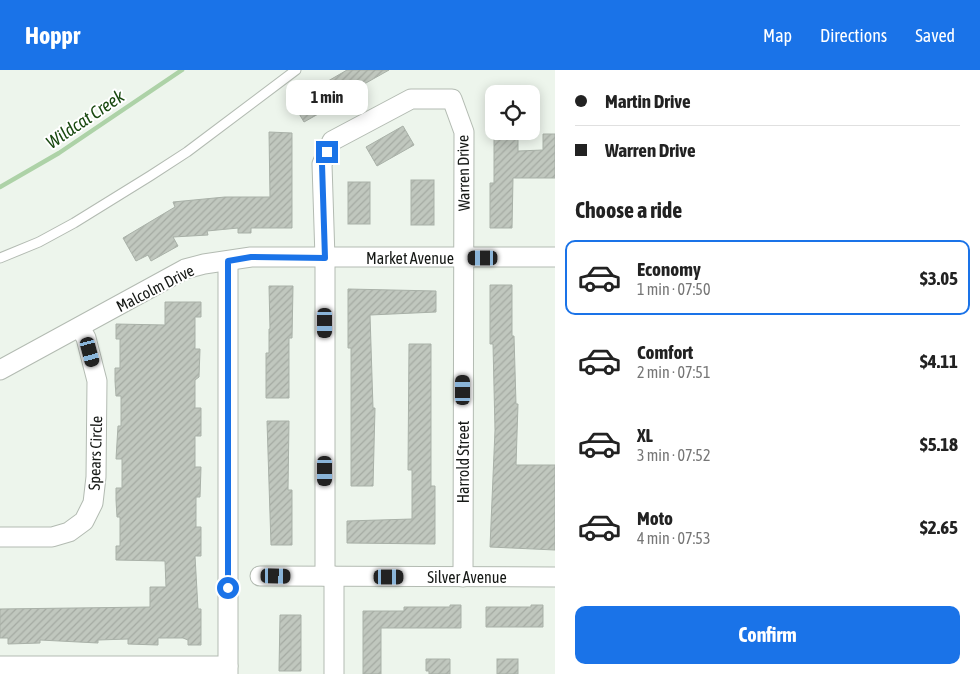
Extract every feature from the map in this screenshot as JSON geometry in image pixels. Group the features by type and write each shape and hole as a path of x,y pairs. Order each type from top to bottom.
{"street":[{"name":"Warren Drive","path":"325,258 322,164 332,140 411,99 452,99 464,132 464,258"},
{"name":"Malcolm Drive","path":"0,370 185,270 251,257 325,258"},
{"name":"Market Avenue","path":"325,258 555,257"},
{"path":"325,258 329,576 334,674"},
{"name":"Harrold Street","path":"463,577 464,258"},
{"path":"0,666 228,670 228,261"},
{"name":"Spears Circle","path":"0,537 52,537 69,532 84,521 93,502 96,477 97,381 86,338 80,327"},
{"name":"Silver Avenue","path":"260,576 555,577"}],"lane":[{"path":"0,258 39,242 74,223 187,152 296,70"}],"building":[{"path":"347,70 389,70 334,101 336,104 304,122 292,102"},
{"path":"403,126 414,145 377,166 366,147"},
{"path":"269,132 292,133 292,228 251,228 251,233 238,233 238,228 207,231 208,235 173,237 178,246 151,261 148,255 136,261 123,238 175,207 173,202 225,197 270,197"},
{"path":"543,134 555,134 555,178 513,178 512,228 490,228 490,183 494,183 494,140 518,140 518,151 543,150"},
{"path":"411,180 434,180 434,225 411,225"},
{"path":"348,182 370,182 370,224 348,224"},
{"path":"490,285 512,285 512,336 514,336 516,404 518,404 516,465 555,465 555,550 490,547 495,430 493,344 490,344"},
{"path":"269,286 293,286 292,338 289,338 289,398 266,398 266,353 269,353 270,329"},
{"path":"348,289 436,291 436,312 370,315 373,408 375,408 373,486 351,486 351,348 348,348"},
{"path":"165,302 201,302 201,317 195,317 195,349 200,349 199,377 195,380 195,408 201,408 201,436 195,436 195,467 201,467 200,497 196,497 196,527 201,527 201,556 195,556 198,609 201,609 201,645 188,645 188,640 183,638 158,638 158,645 128,644 128,639 98,640 98,643 40,640 40,643 8,644 8,638 0,638 0,609 150,607 150,587 166,587 165,561 116,560 116,546 120,546 120,517 117,517 116,488 122,488 122,459 116,459 118,426 121,426 121,396 116,396 115,381 115,368 120,368 120,339 116,339 116,324 165,325"},
{"path":"409,344 431,344 431,486 435,486 435,544 347,543 347,521 412,519 412,470 408,470"},
{"path":"267,421 289,421 288,490 292,490 292,545 271,545"},
{"path":"450,605 461,605 461,628 381,628 381,674 363,674 363,611 404,611 404,607 450,607"},
{"path":"531,605 543,605 543,627 486,627 486,607 531,607"},
{"path":"280,615 301,615 301,671 279,671"},
{"path":"426,659 450,659 450,674 429,674 429,671 426,671"},
{"path":"497,659 518,659 518,674 497,674"}],"waterway":[{"name":"Wildcat Creek","path":"0,187 59,153 182,70"}],"route":[{"path":"228,588 228,261 251,257 325,258 322,164 327,152"}]}
